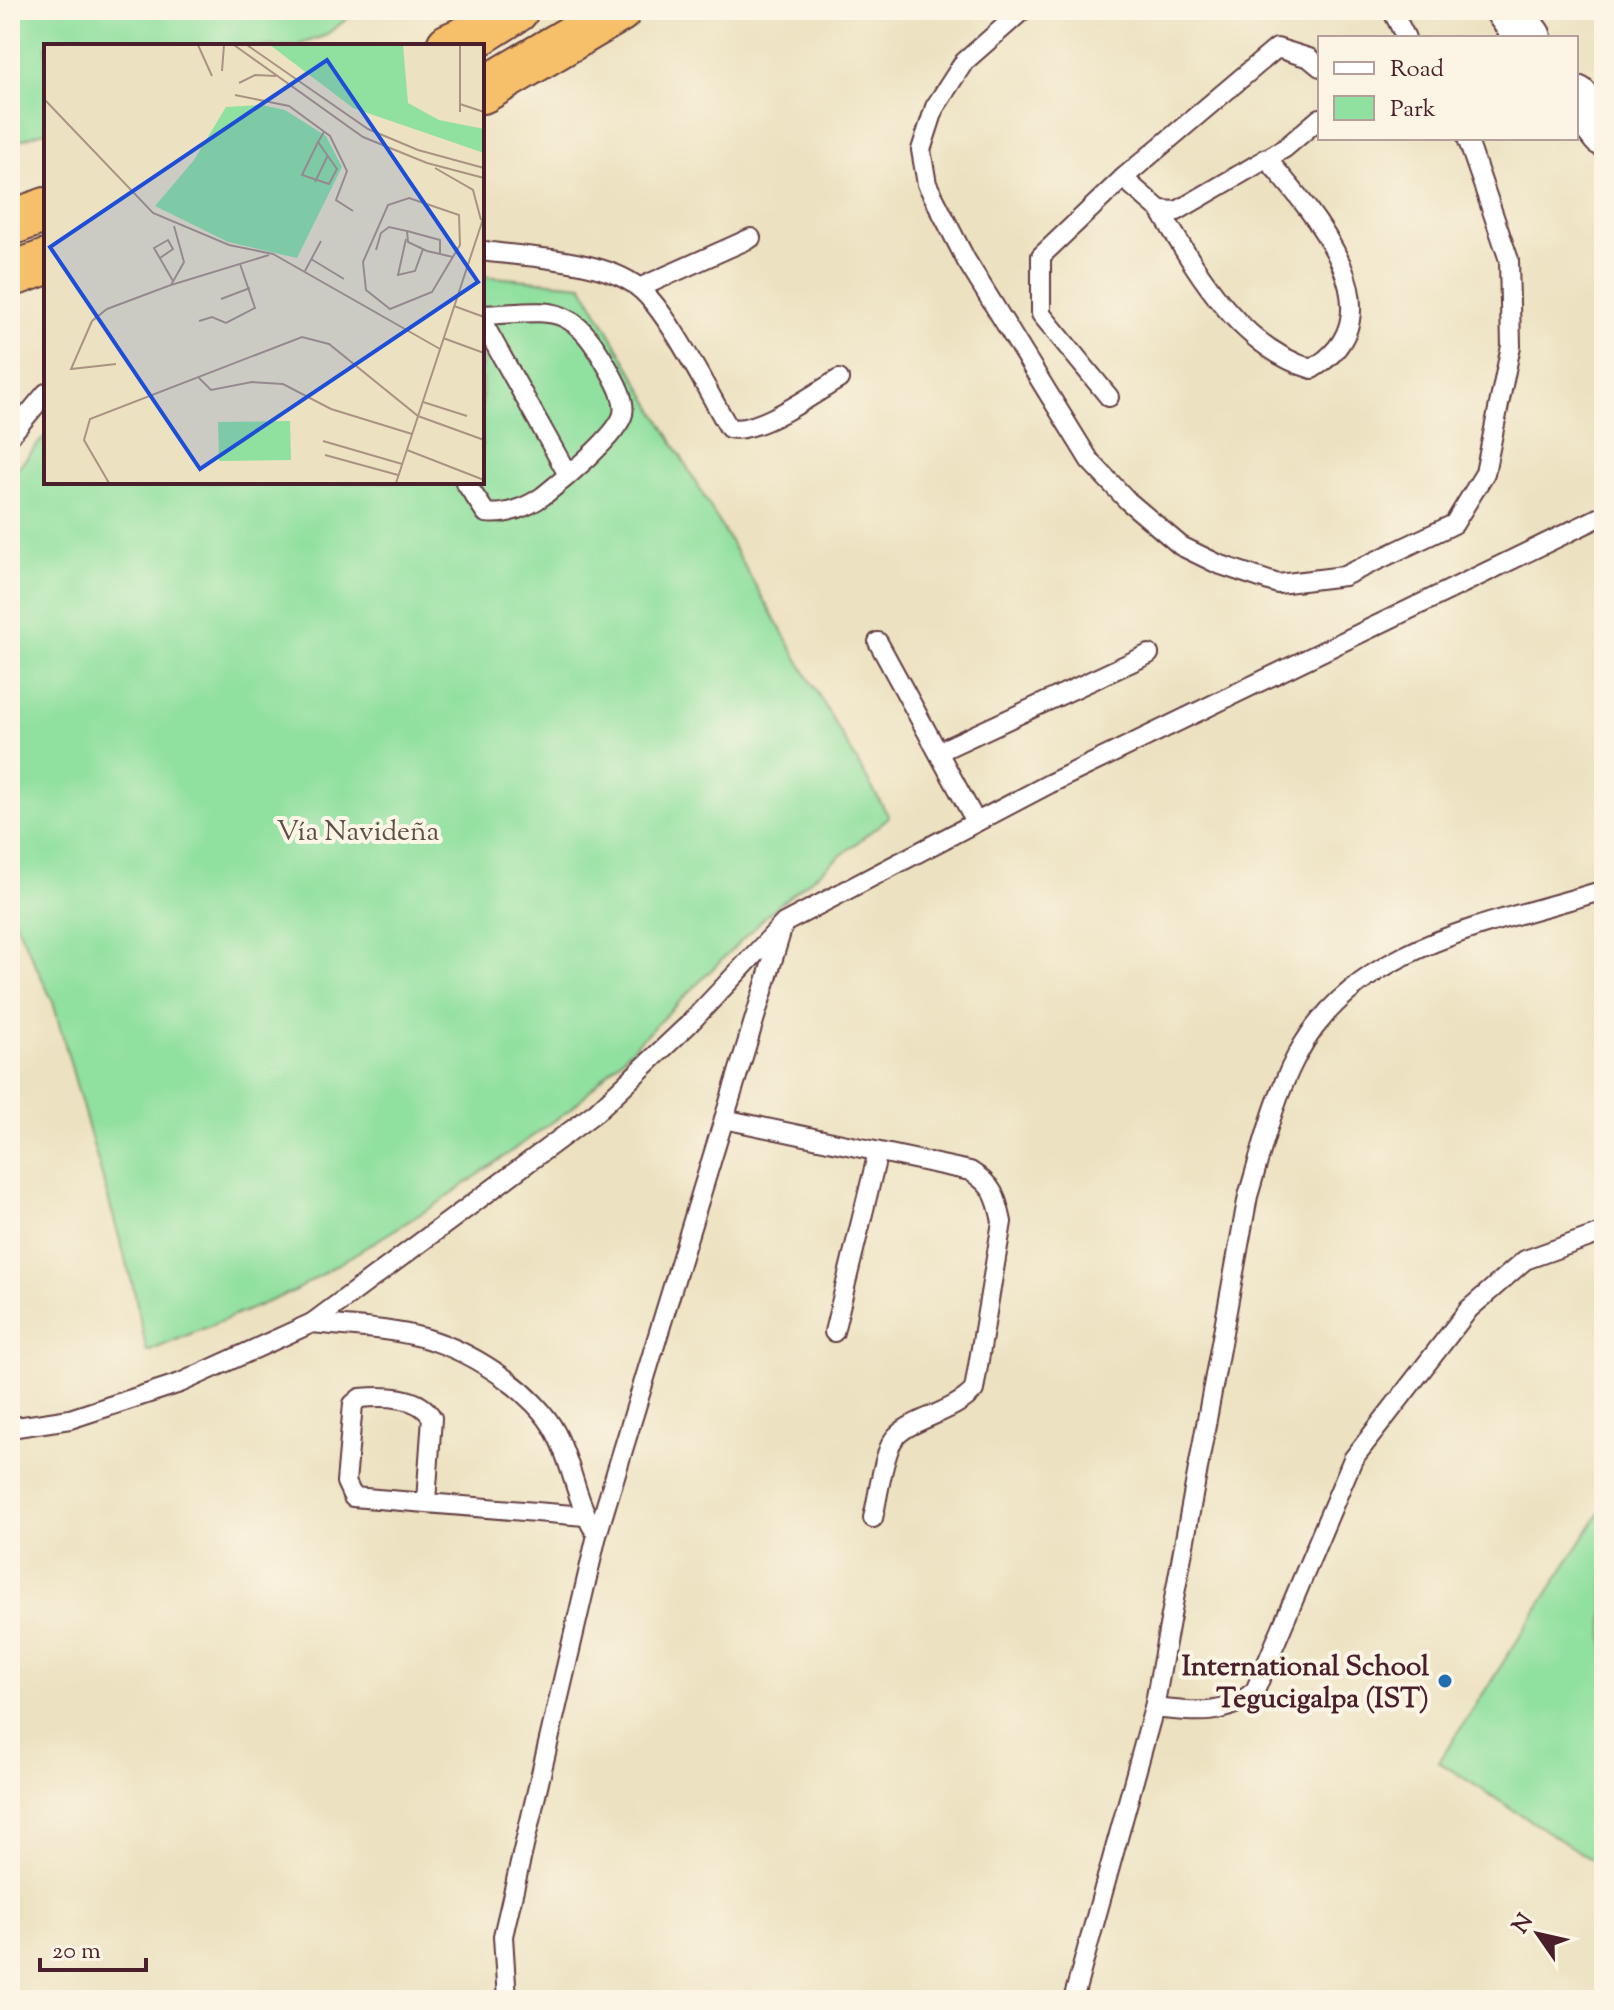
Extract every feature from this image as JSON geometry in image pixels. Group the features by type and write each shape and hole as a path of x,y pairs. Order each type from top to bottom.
{"highway":[{"path":"454,44 481,32 516,10"},
{"path":"484,90 619,10"},
{"path":"10,223 44,211"},
{"path":"10,275 44,263"}],"street":[{"path":"1508,10 1528,36"},
{"path":"1578,101 1604,134"}],"lane":[{"path":"1023,10 964,62 935,107 921,150 927,184 966,260 1090,461 1128,501 1181,546 1218,564 1278,584 1344,576 1454,524 1485,473 1511,346 1509,260 1468,140"},
{"path":"1392,10 1405,36"},
{"path":"1109,397 1041,314 1041,256 1123,178 1277,48 1309,58 1318,65"},
{"path":"1160,210 1177,211 1266,158 1318,119"},
{"path":"1123,178 1160,210 1203,283 1234,316 1288,362 1312,369 1329,359 1345,341 1353,307 1347,274 1304,201 1266,158"},
{"path":"639,288 751,238"},
{"path":"484,251 578,264 619,276 639,288 660,312 729,428 739,430 767,420 839,379"},
{"path":"466,484 477,505 486,513 500,515 541,498 616,429 624,412 618,386 592,339 576,321 546,313 484,315"},
{"path":"484,325 567,473"},
{"path":"10,436 44,395"},
{"path":"10,1428 70,1419 180,1383 312,1323 596,1112 689,1024 784,923 976,822 1604,515"},
{"path":"878,642 976,822"},
{"path":"940,751 1149,654"},
{"path":"1073,2000 1154,1708 1248,1196 1270,1122 1296,1056 1328,1012 1374,970 1423,946 1604,890"},
{"path":"507,2000 503,1936 597,1535 784,923"},
{"path":"724,1119 970,1171 987,1182 997,1195 1002,1222 974,1390 949,1411 901,1431 892,1441 873,1518"},
{"path":"834,1332 878,1152"},
{"path":"1154,1708 1209,1714 1238,1706 1255,1691 1353,1459 1469,1309 1525,1260 1604,1232"},
{"path":"312,1323 406,1332 444,1342 484,1363 525,1393 556,1432 585,1516 597,1535"},
{"path":"426,1501 432,1418 426,1407 416,1401 360,1398 353,1404 346,1482 353,1497 585,1516"}],"green space":[{"path":"10,10 359,10 324,36 301,44 44,44 44,132 10,144"},
{"name":"Vía Navideña","path":"484,276 582,285 889,817 770,912 572,1108 440,1202 294,1291 147,1352 134,1290 53,1002 10,910 10,477 44,437 44,484 484,484"},
{"path":"1604,1506 1604,1868 1439,1762"}],"place":[{"name":"International School Tegucigalpa (IST)","path":"1445,1681"}]}
